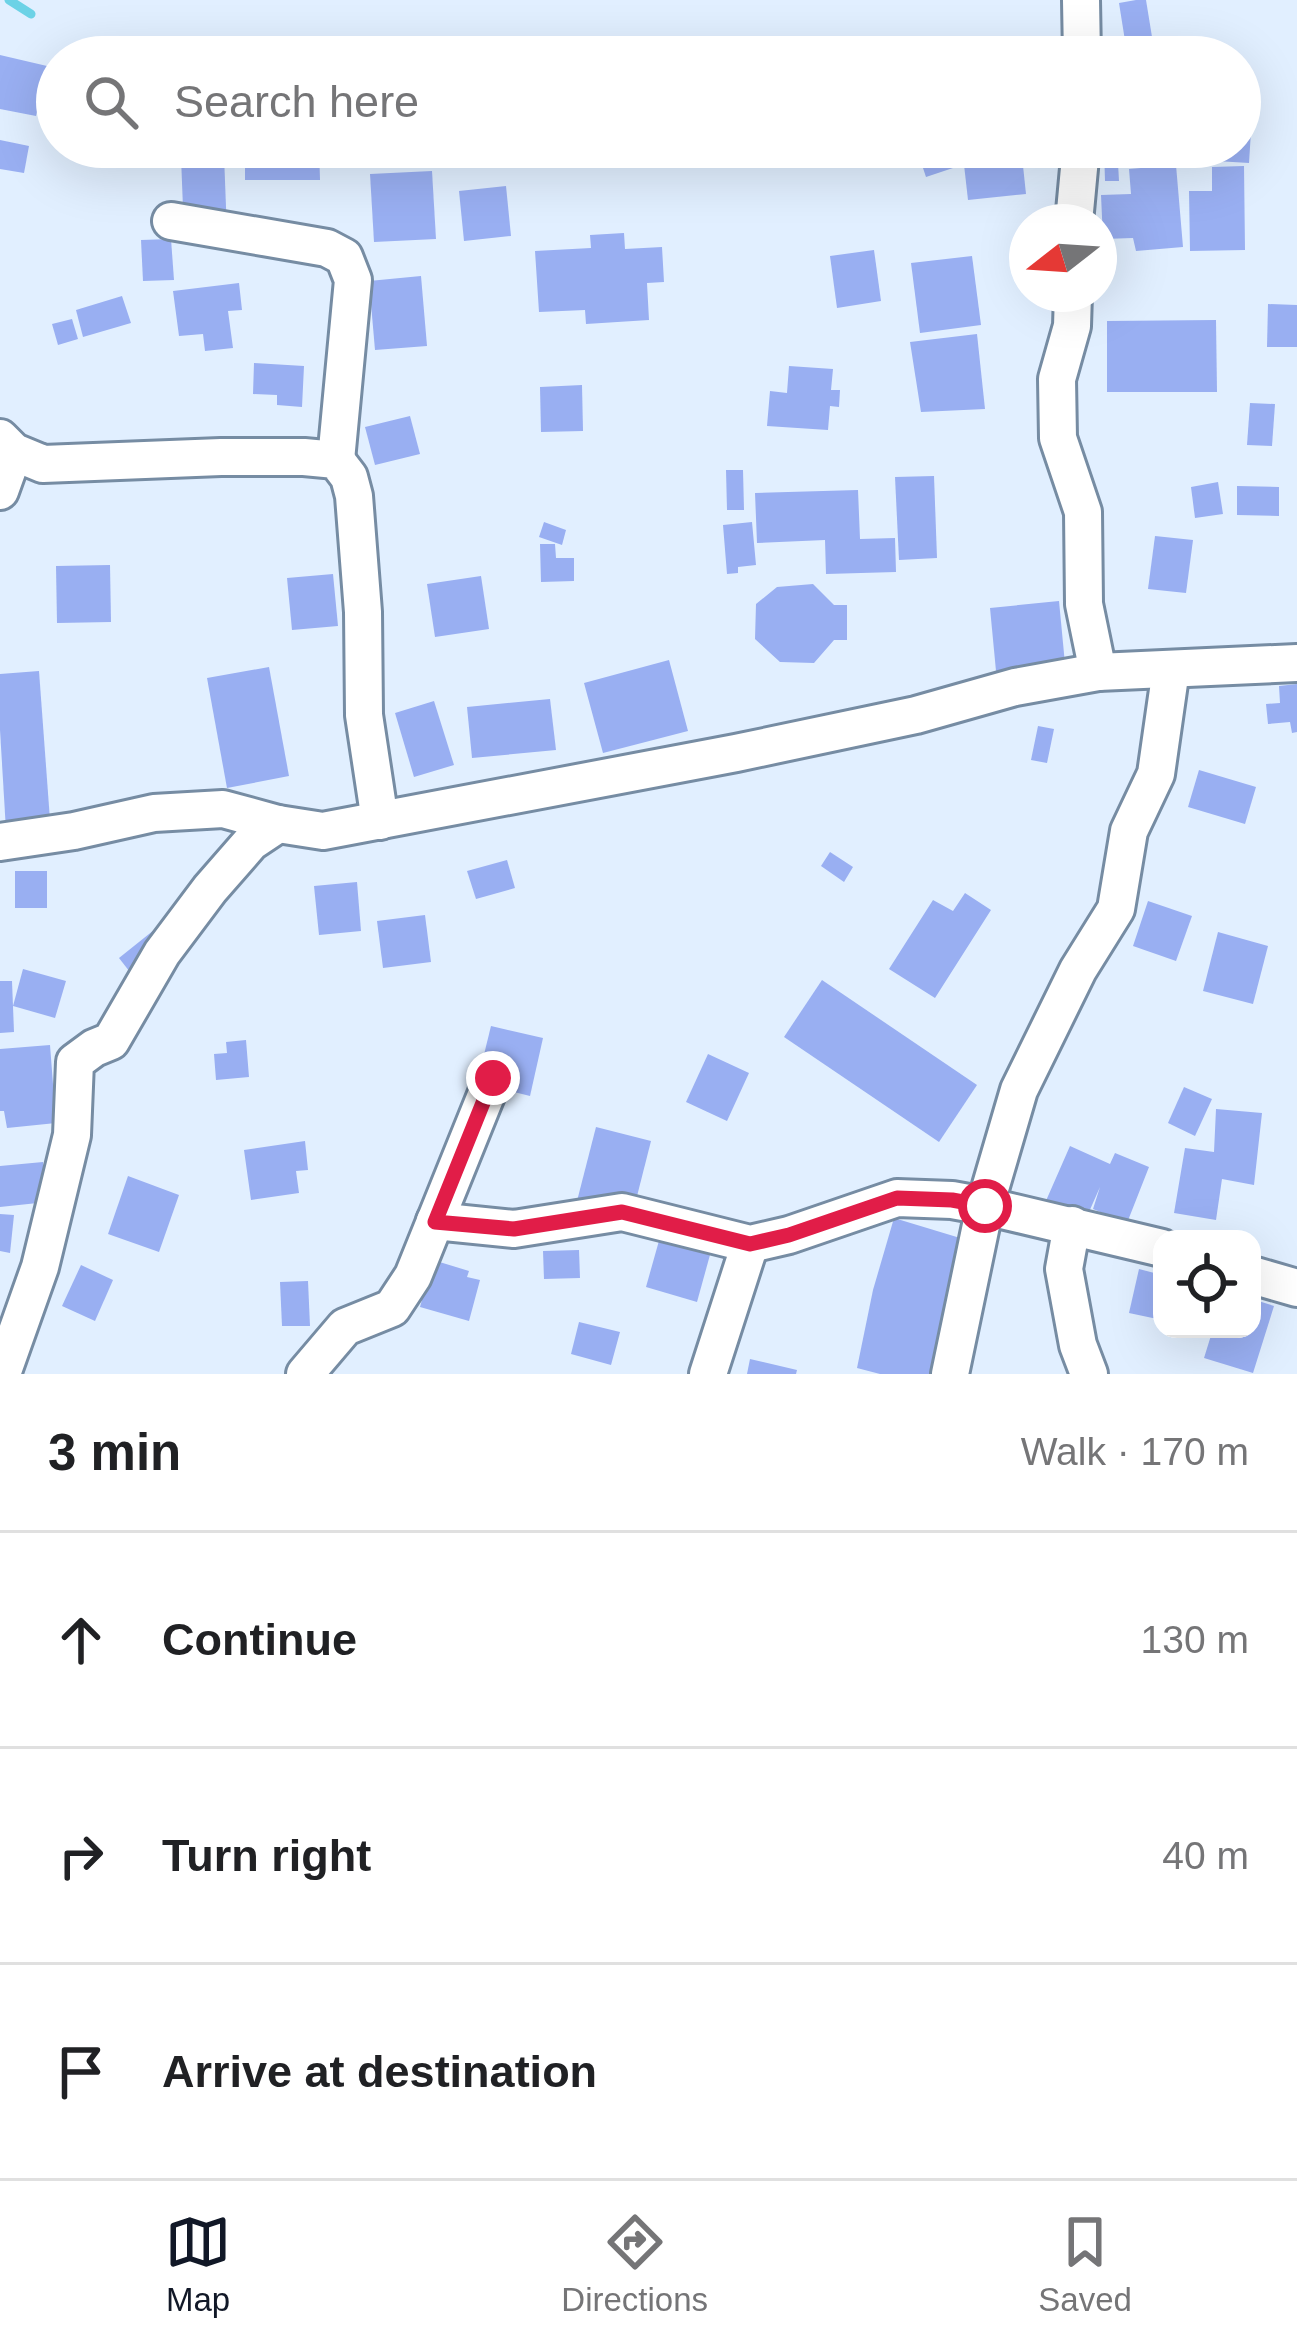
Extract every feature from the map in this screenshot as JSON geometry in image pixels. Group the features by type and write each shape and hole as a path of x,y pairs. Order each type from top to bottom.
{"street":[{"path":"1081,0 1082,36"},
{"path":"1076,204 1079,168"},
{"path":"171,221 327,248 344,257 353,280 336,460 350,477 354,496 363,612 364,715 380,821"},
{"path":"1072,312 1057,379 1058,438 1082,512 1084,604 1098,672"},
{"path":"0,491 7,445 43,464 242,457 336,460"},
{"path":"0,842 154,813 224,809 323,831 736,753 1098,672 1297,663"},
{"path":"950,1374 985,1206 1019,1090 1078,970 1116,910 1129,831 1156,774 1171,669"},
{"path":"2,1374 40,1267 72,1135 75,1062 111,1041 162,952 210,889 250,842 278,824"},
{"path":"305,1374 345,1327 392,1308 413,1276 493,1078"},
{"path":"435,1222 514,1229 622,1212 750,1244 897,1198 985,1206 1153,1246"},
{"path":"1072,1225 1064,1269 1078,1345 1089,1374"},
{"path":"708,1374 750,1244"},
{"path":"1261,1278 1297,1288"}],"building":[{"path":"1146,0 1152,36 1124,36 1119,3"},
{"path":"0,55 36,63 36,116 0,109"},
{"path":"0,140 29,146 24,173 0,169"},
{"path":"181,168 224,168 227,233 184,234"},
{"path":"245,168 320,168 320,180 245,180"},
{"path":"923,168 953,168 926,177"},
{"path":"964,168 1023,168 1026,194 968,200"},
{"path":"1105,168 1118,168 1119,181 1105,181"},
{"path":"1176,168 1183,247 1136,251 1133,238 1117,239 1117,204 1101,204 1101,195 1131,194 1129,169"},
{"path":"1212,168 1244,168 1245,250 1190,251 1189,191 1212,191"},
{"path":"432,171 436,239 374,242 370,174"},
{"path":"506,186 511,236 464,241 459,191"},
{"path":"624,233 625,249 662,247 664,282 647,283 649,320 586,324 585,310 539,312 535,251 591,248 590,235"},
{"path":"171,239 174,280 143,281 141,240"},
{"path":"874,250 881,301 837,308 830,256"},
{"path":"972,256 981,325 920,333 911,263"},
{"path":"421,276 427,346 375,350 369,281"},
{"path":"239,283 242,310 228,311 233,348 205,351 203,334 179,336 173,291"},
{"path":"122,296 131,323 83,337 76,310"},
{"path":"1268,304 1297,305 1297,347 1267,347"},
{"path":"72,319 78,339 58,345 52,324"},
{"path":"1216,320 1217,392 1107,392 1107,321"},
{"path":"977,334 985,409 921,412 910,342"},
{"path":"254,363 304,366 302,407 277,405 277,395 253,394"},
{"path":"789,366 833,369 831,390 840,390 839,407 830,406 828,430 767,426 770,391 787,393"},
{"path":"582,385 583,431 541,432 540,387"},
{"path":"1250,403 1275,404 1272,446 1247,445"},
{"path":"410,416 420,454 375,465 365,427"},
{"path":"726,470 743,470 744,510 727,510"},
{"path":"934,476 937,558 899,560 895,477"},
{"path":"1218,482 1223,514 1195,518 1191,487"},
{"path":"1237,486 1279,487 1279,516 1237,515"},
{"path":"858,490 860,539 895,538 896,572 826,574 825,540 757,543 755,493"},
{"path":"544,522 566,530 562,545 539,537"},
{"path":"752,522 756,565 727,574 723,525"},
{"path":"1155,536 1193,540 1186,593 1148,589"},
{"path":"540,544 555,544 556,558 574,558 574,581 541,582"},
{"path":"110,565 111,622 57,623 56,566"},
{"path":"333,574 338,626 292,630 287,578"},
{"path":"481,576 489,629 435,637 427,584"},
{"path":"813,584 834,605 847,605 847,640 834,640 814,663 780,662 755,639 756,604 777,587"},
{"path":"1059,601 1065,664 996,671 990,608"},
{"path":"669,660 688,731 603,753 584,683"},
{"path":"269,667 289,776 227,788 207,678"},
{"path":"39,671 50,820 7,847 0,674"},
{"path":"1297,684 1297,732 1292,733 1290,722 1268,724 1266,704 1280,703 1279,686"},
{"path":"550,699 556,750 472,758 467,707"},
{"path":"434,701 454,765 414,777 395,713"},
{"path":"1038,726 1054,729 1047,763 1031,760"},
{"path":"1199,770 1256,787 1245,824 1188,807"},
{"path":"830,852 853,867 844,882 821,866"},
{"path":"507,860 515,888 476,899 467,871"},
{"path":"15,871 47,871 47,908 15,908"},
{"path":"357,882 361,931 319,935 314,886"},
{"path":"965,893 991,910 935,998 889,969 933,900 953,911"},
{"path":"1148,901 1192,916 1176,961 1133,946"},
{"path":"425,915 431,962 383,968 377,921"},
{"path":"159,926 181,953 140,985 119,958"},
{"path":"1218,932 1268,946 1253,1004 1203,991"},
{"path":"23,969 66,981 55,1018 13,1006"},
{"path":"822,980 977,1085 939,1142 784,1037"},
{"path":"0,981 12,981 14,1032 0,1033"},
{"path":"491,1026 543,1038 530,1096 477,1083"},
{"path":"246,1040 249,1077 216,1080 214,1054 227,1053 226,1042"},
{"path":"50,1045 56,1123 7,1128 4,1111 0,1111 0,1049"},
{"path":"708,1054 749,1073 727,1121 686,1102"},
{"path":"1184,1087 1212,1099 1195,1136 1168,1123"},
{"path":"1216,1109 1262,1113 1254,1185 1222,1179 1216,1220 1174,1213 1185,1148 1214,1152"},
{"path":"596,1127 651,1141 634,1208 610,1209 577,1201"},
{"path":"305,1141 308,1170 296,1171 299,1193 251,1200 244,1150"},
{"path":"1070,1146 1110,1164 1115,1153 1149,1167 1127,1223 1093,1209 1100,1187 1085,1221 1045,1203"},
{"path":"43,1162 47,1202 0,1207 0,1166"},
{"path":"128,1176 179,1195 159,1252 108,1234"},
{"path":"0,1214 14,1215 10,1253 0,1251"},
{"path":"894,1218 970,1241 949,1374 880,1374 857,1368"},
{"path":"662,1230 713,1244 697,1302 646,1287"},
{"path":"579,1250 580,1278 544,1279 543,1251"},
{"path":"433,1260 469,1271 467,1277 480,1280 469,1321 420,1307"},
{"path":"81,1265 113,1280 95,1321 62,1306"},
{"path":"1139,1269 1153,1273 1153,1318 1129,1313"},
{"path":"308,1281 310,1326 282,1326 280,1282"},
{"path":"1261,1302 1274,1306 1253,1373 1204,1358 1210,1338 1261,1338"},
{"path":"579,1322 620,1332 611,1365 571,1354"},
{"path":"750,1359 797,1370 796,1374 747,1374"}],"waterway":[{"path":"9,0 31,14"}],"route":[{"path":"493,1078 435,1222 514,1229 622,1212 750,1244 897,1198 985,1206"}]}
